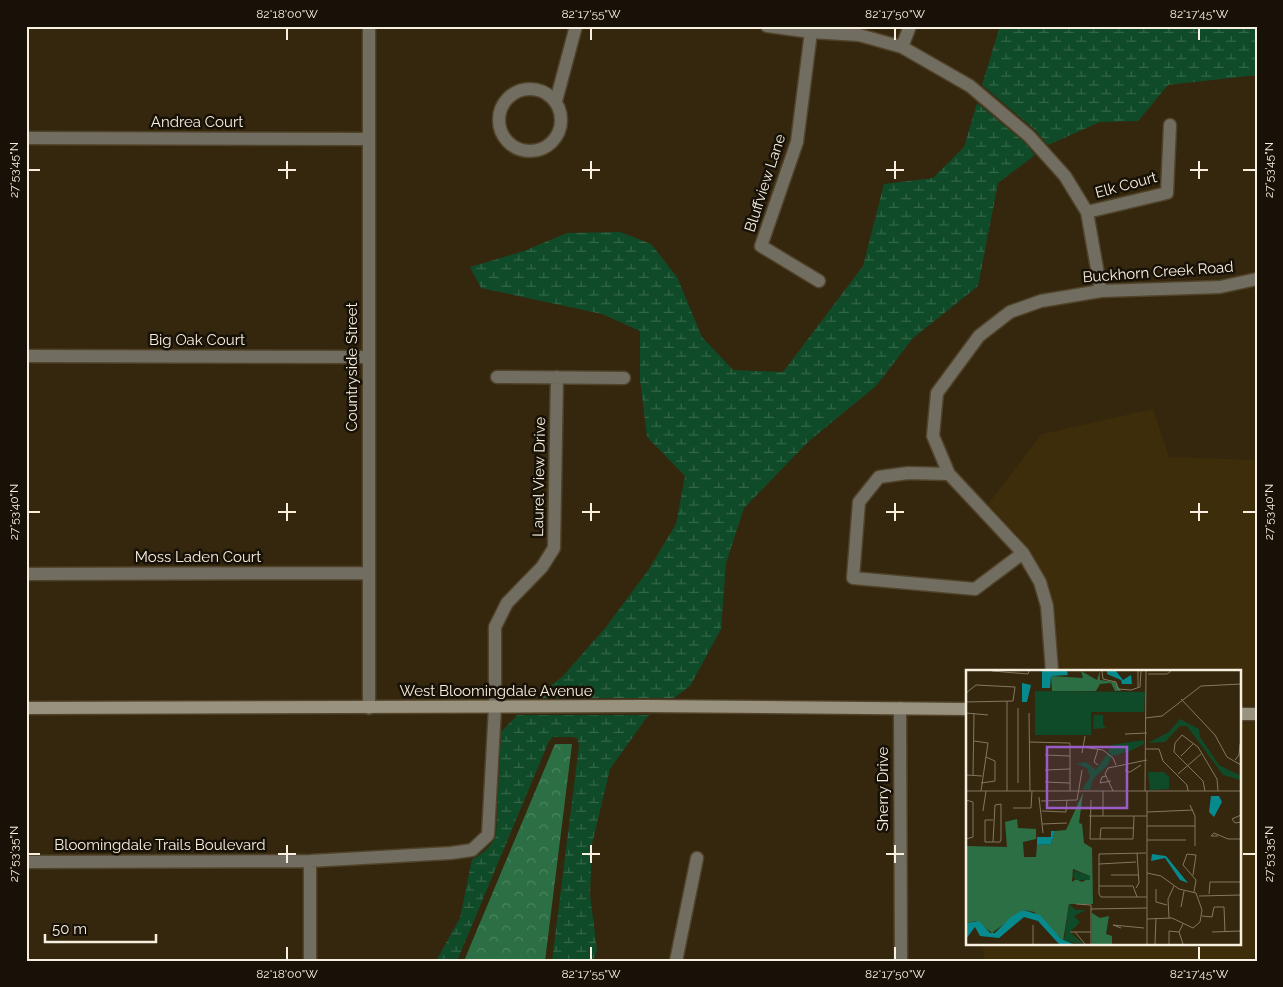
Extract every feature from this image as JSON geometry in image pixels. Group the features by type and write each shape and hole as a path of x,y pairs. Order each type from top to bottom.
{"main road":[{"name":"West Bloomingdale Avenue","path":"26,708 645,706 966,709"},
{"path":"1240,714 1257,714"}],"street":[{"name":"Countryside Street","path":"369,26 369,708"},
{"path":"556,101 544,92 529,88 519,90 510,95 500,113 499,123 507,141 526,151 536,150 546,147 560,131 561,111 556,101 576,26"},
{"path":"766,26 811,32 859,35 902,47 970,86 1029,136 1064,176 1087,212 1101,291"},
{"path":"902,47 910,26"},
{"name":"Bluffview Lane","path":"811,32 797,142 761,246 819,281"},
{"name":"Elk Court","path":"1087,212 1167,193 1170,125"},
{"name":"Andrea Court","path":"26,138 368,139"},
{"name":"Buckhorn Creek Road","path":"1052,670 1047,606 1040,582 1023,553 949,474 934,436 937,393 979,336 1010,312 1018,309 1041,301 1101,291 1220,287 1257,279"},
{"name":"Big Oak Court","path":"26,356 368,357"},
{"path":"497,377 624,378"},
{"name":"Laurel View Drive","path":"495,707 495,627 507,603 542,567 554,548 557,377"},
{"path":"949,474 908,473 879,477 859,502 852,578 975,589 1023,553"},
{"name":"Moss Laden Court","path":"26,574 369,573"},
{"name":"Bloomingdale Trails Boulevard","path":"26,862 310,861 451,853 472,850 488,835 495,707"},
{"name":"Sherry Drive","path":"900,708 901,961"},
{"path":"676,961 697,858"},
{"path":"310,861 310,961"}],"shaded area":[{"path":"1153,409 1169,457 1257,460 1257,705 1240,705 1240,670 1060,670 1055,605 1047,579 1025,542 988,504 1042,434"},
{"path":"1240,722 1257,723 1257,961 984,961 983,944 1240,944"}],"green space":[{"path":"1000,26 1257,26 1257,75 1168,85 1138,121 1100,122 1048,145 1034,129 982,85"},
{"path":"977,103 1024,142 1035,155 998,183 978,286 913,338 876,386 809,441 744,508 726,563 721,629 690,686 674,698 535,698 563,676 606,627 649,569 676,524 685,476 647,437 640,380 640,331 602,314 481,288 470,267 524,251 567,233 620,232 651,244 677,277 702,337 733,370 783,372 863,266 884,184 933,178 964,147"},
{"path":"517,715 650,715 610,769 592,844 590,895 597,950 593,961 552,961 579,745 577,738 553,737 549,741 457,961 436,961 460,918 472,859 486,849 496,836 501,732"},
{"path":"555,744 572,744 545,961 464,961"}]}
